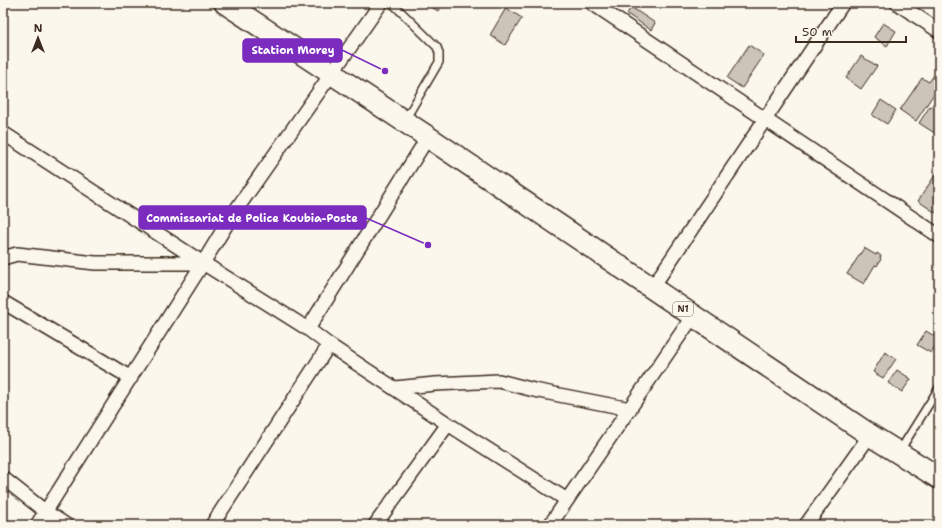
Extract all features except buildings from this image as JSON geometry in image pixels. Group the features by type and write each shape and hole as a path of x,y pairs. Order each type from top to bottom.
{"main road":[{"name":"N1","path":"224,3 428,137 870,435 939,478"}],"street":[{"path":"38,525 231,217 381,3"},
{"path":"592,3 939,236"},
{"path":"652,288 843,3"},
{"path":"897,3 939,31"},
{"path":"3,133 203,263 308,329 448,424 567,500"},
{"path":"308,329 428,137"},
{"path":"3,258 17,254 96,262 203,263"},
{"path":"3,302 131,378"},
{"path":"555,523 567,500 693,316"},
{"path":"212,525 330,345"},
{"path":"395,388 435,384 499,381 534,390 630,409"},
{"path":"375,525 448,424"},
{"path":"806,525 870,435"},
{"path":"3,478 46,512 66,525"}],"lane":[{"path":"392,3 437,47 440,62 404,122"},
{"path":"899,452 939,388"}],"place":[{"name":"Station Morey","path":"385,71"},
{"name":"Commissariat de Police Koubia-Poste","path":"428,245"}]}
